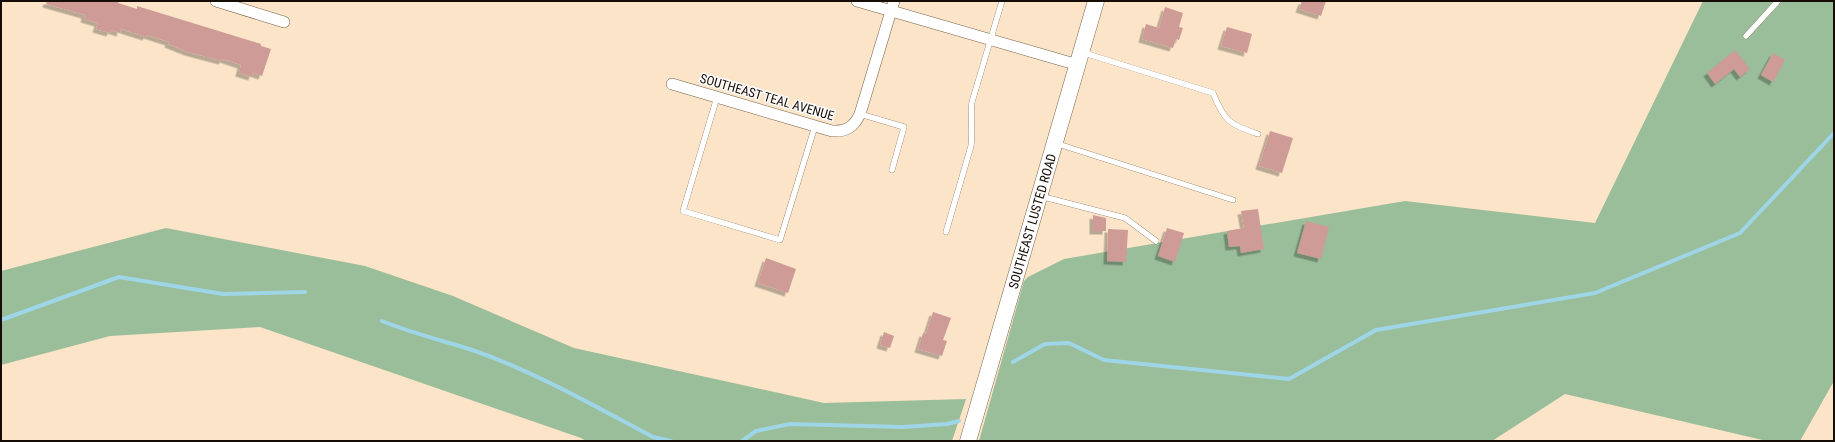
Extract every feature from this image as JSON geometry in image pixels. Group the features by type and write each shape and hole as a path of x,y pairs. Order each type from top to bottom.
{"main road":[{"name":"SOUTHEAST LUSTED ROAD","path":"968,441 1096,1"}],"street":[{"path":"217,1 284,22"},
{"path":"857,1 892,6 990,40 1079,58"},
{"path":"860,114 892,6"},
{"name":"SOUTHEAST TEAL AVENUE","path":"672,84 815,126 839,131 850,128 860,114"}],"lane":[{"path":"946,232 971,146 972,136 970,113 1002,1"},
{"path":"1746,36 1778,1"},
{"path":"1079,58 1213,93 1221,113 1236,127 1258,134"},
{"path":"718,97 683,211 780,240 815,126"},
{"path":"860,114 904,127 892,170"},
{"path":"1055,143 1233,200"},
{"path":"1040,196 1125,218 1156,241"}],"green space":[{"path":"1703,1 1834,1 1834,381 1800,441 1767,441 1565,394 1492,441 979,441 1024,281 1028,277 1064,259 1405,201 1595,223"},
{"path":"166,228 365,266 453,296 574,348 824,403 966,399 952,441 586,441 260,327 110,336 1,365 1,271"}],"building":[{"path":"47,1 119,1 118,3 137,9 137,6 261,44 261,46 271,49 262,76 253,73 252,77 239,73 241,65 223,59 222,61 188,52 168,44 169,42 147,35 146,37 121,29 120,33 111,30 110,33 96,29 98,23 84,19 85,15 46,4"},
{"path":"1302,1 1326,1 1321,16 1299,9"},
{"path":"1165,7 1183,13 1179,27 1183,28 1179,40 1176,39 1173,48 1142,39 1146,24 1159,28"},
{"path":"1227,27 1252,34 1247,53 1221,46"},
{"path":"1735,50 1750,69 1740,77 1734,69 1715,84 1707,73"},
{"path":"1773,53 1785,60 1773,82 1761,75"},
{"path":"1270,131 1293,138 1282,173 1259,166"},
{"path":"1258,209 1264,249 1241,253 1240,246 1229,247 1227,231 1244,228 1241,211"},
{"path":"1093,215 1106,218 1106,231 1093,231"},
{"path":"1306,221 1329,227 1321,259 1297,253"},
{"path":"1167,228 1184,233 1175,262 1158,256"},
{"path":"1108,229 1128,230 1126,262 1107,261"},
{"path":"766,258 796,269 788,293 758,283"},
{"path":"933,312 951,318 943,340 947,341 942,356 918,349 923,333 926,334"},
{"path":"884,332 894,336 890,348 880,345"}],"waterway":[{"path":"1013,362 1045,344 1069,343 1104,360 1289,379 1376,330 1595,293 1740,233 1834,133"},
{"path":"1,320 119,277 223,294 305,292"},
{"path":"382,321 478,352 523,370 653,437 671,441"},
{"path":"742,441 756,431 790,424 903,427 947,424 959,421"}]}
